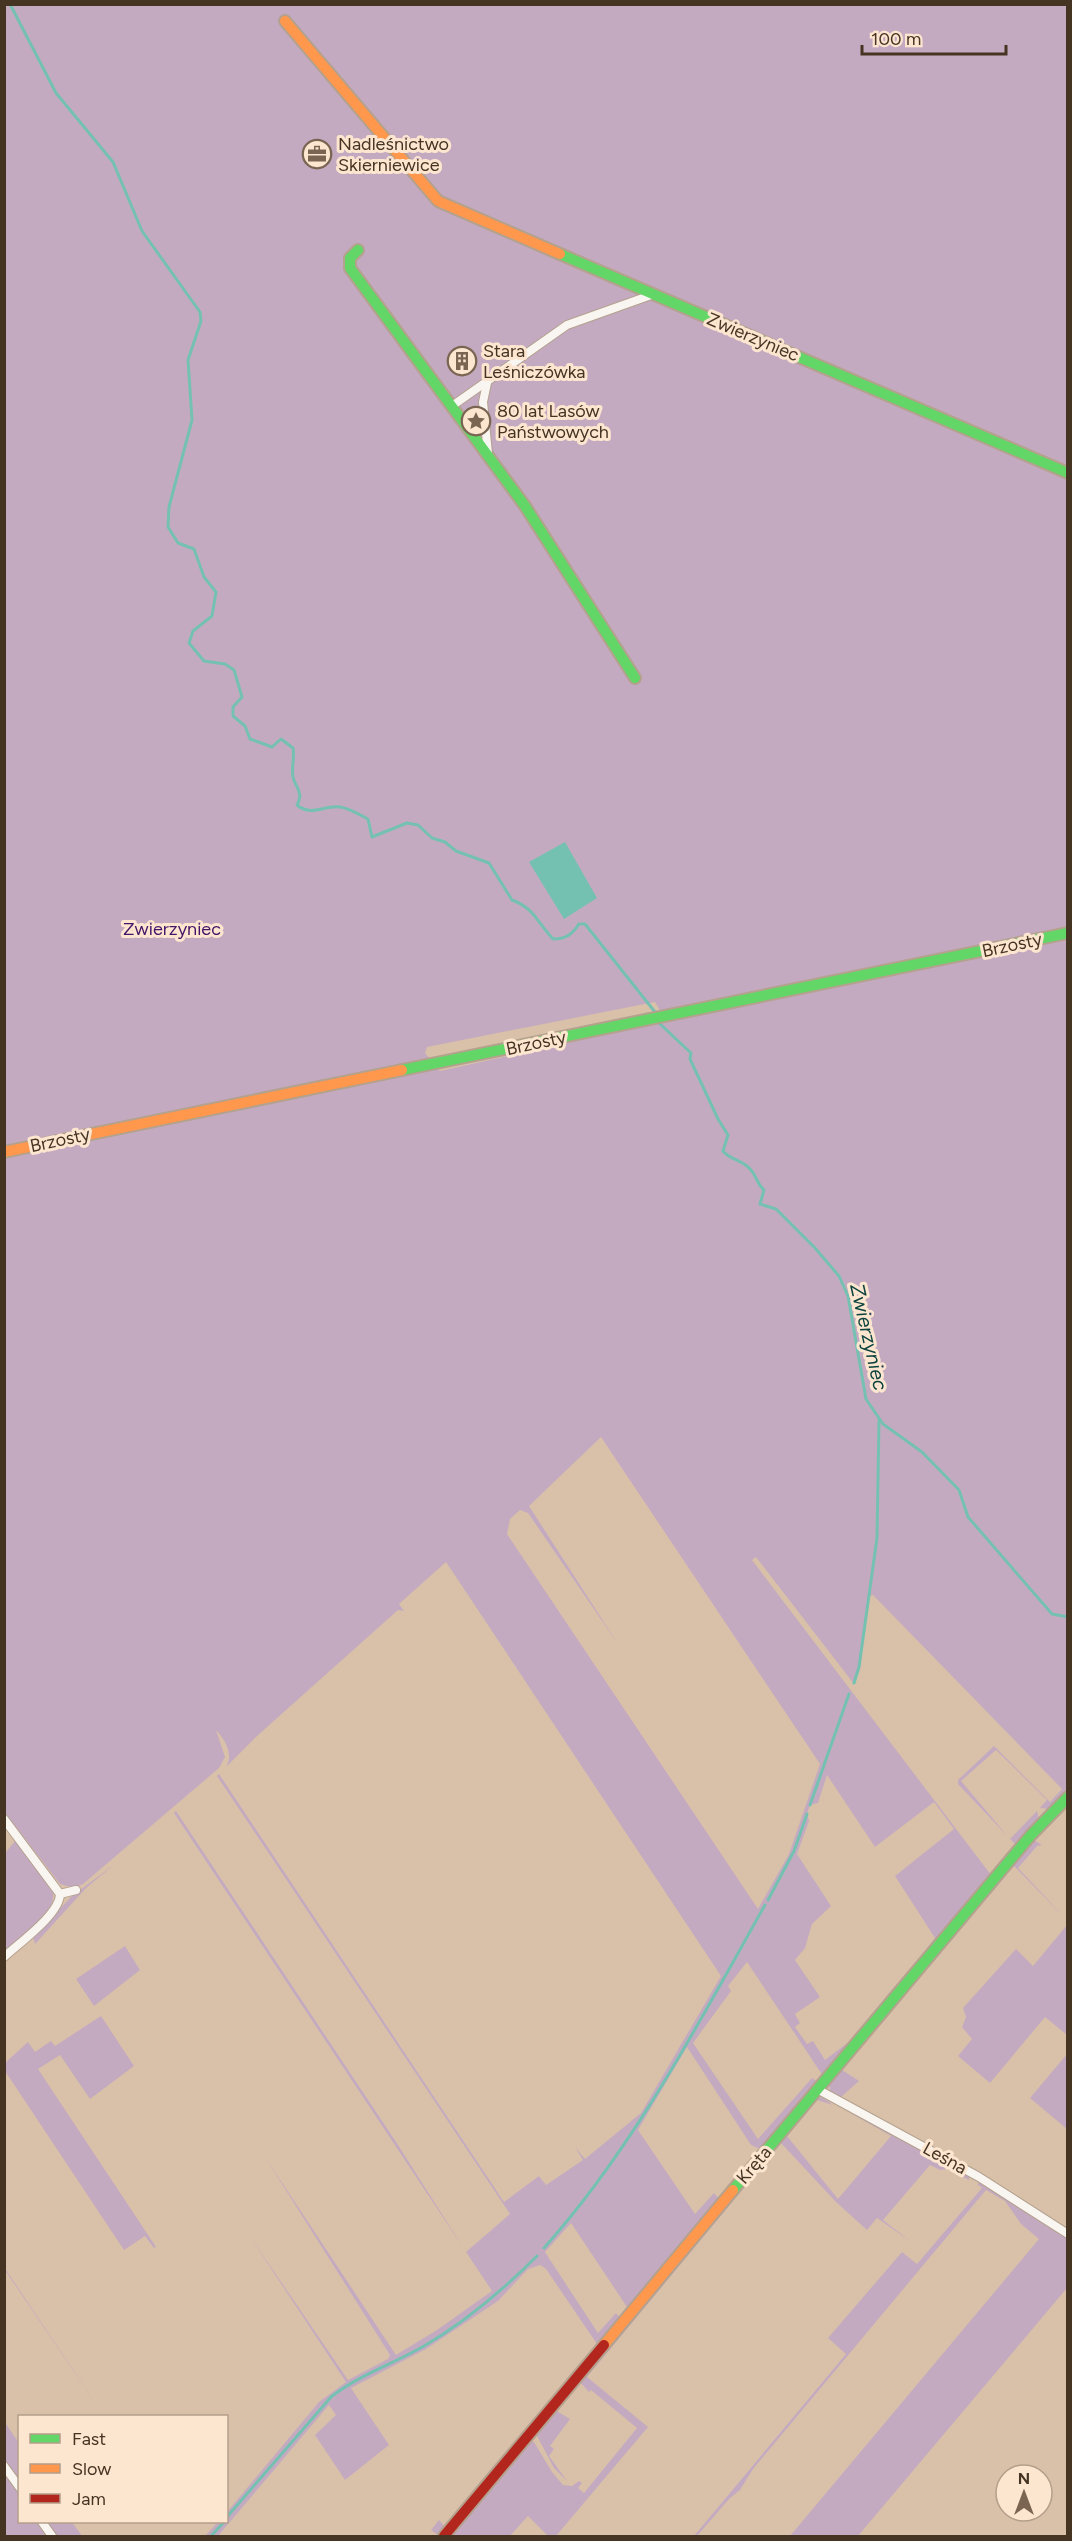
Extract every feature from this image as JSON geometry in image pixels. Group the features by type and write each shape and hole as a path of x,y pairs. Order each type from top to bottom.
{"street":[{"name":"Zwierzyniec","path":"285,21 438,201 1068,473"},
{"path":"358,250 350,258 350,268 488,454 551,544 635,678"},
{"path":"452,406 567,325 654,294"},
{"path":"487,383 483,402 488,454"},
{"name":"Brzosty","path":"4,1152 1068,933"},
{"name":"Kręta","path":"444,2536 1031,1835 1068,1797"},
{"path":"4,1819 60,1894 58,1904 49,1916 4,1957"},
{"path":"60,1894 76,1890"},
{"name":"Leśna","path":"818,2090 979,2177 1068,2234"},
{"path":"4,2466 18,2485"},
{"path":"43,2523 52,2536"}],"green space":[{"path":"4,5 1067,5 1067,1793 1049,1809 1040,1808 1047,1800 996,1750 961,1781 1008,1837 958,1784 958,1780 994,1746 1050,1802 1062,1789 873,1595 869,1596 860,1669 854,1684 756,1557 752,1560 991,1875 927,1953 924,1952 935,1938 895,1876 954,1829 934,1802 875,1847 827,1775 818,1803 810,1805 807,1814 809,1821 797,1854 831,1906 812,1924 805,1948 795,1960 820,1997 795,2014 800,2023 795,2027 807,2044 813,2041 825,2060 850,2041 895,1986 898,1988 823,2076 747,1962 728,1986 731,1991 693,2043 758,2139 812,2078 818,2082 762,2150 751,2145 687,2047 638,2130 695,2214 714,2193 720,2200 629,2310 571,2223 545,2252 598,2333 616,2313 621,2319 439,2536 431,2530 439,2520 444,2526 597,2344 546,2269 540,2265 528,2269 498,2301 426,2349 351,2388 389,2445 345,2480 315,2435 336,2415 329,2405 218,2536 205,2536 217,2523 228,2523 228,2511 319,2402 346,2382 247,2232 348,2380 388,2359 390,2355 265,2157 396,2355 437,2330 492,2291 466,2252 510,2214 217,1776 219,1774 504,2202 539,2176 546,2185 583,2160 575,2147 585,2159 641,2113 721,1976 446,1562 399,1604 404,1611 398,1610 257,1736 226,1767 229,1752 216,1730 225,1757 219,1768 83,1884 74,1888 60,1884 5,1813","holes":["655,1002 666,1021 440,1071 425,1053 427,1047","601,1437 820,1764 789,1854 758,1909 507,1534 510,1519 520,1510 528,1513 618,1644 529,1506"]},
{"path":"176,1811 465,2250 174,1813"},
{"path":"1037,1811 1039,1820 1000,1866 996,1866 1015,1844 1010,1839"},
{"path":"1032,1839 1042,1845 1037,1846 1018,1868 1067,1920 1014,1866 842,2070 859,2081 841,2097 830,2092 829,2083"},
{"path":"16,1840 53,1890 53,1899 50,1908 37,1925 5,1952 5,1853"},
{"path":"115,1864 86,1888 35,1944 33,1937 72,1896"},
{"path":"1067,1925 1067,2035 1045,2017 990,2083 958,2056 972,2039 962,2027 966,2017 963,2008 1016,1949 1033,1966"},
{"path":"125,1946 140,1970 94,2006 76,1979"},
{"path":"101,2016 134,2066 90,2099 60,2055 38,2069 156,2247 154,2248 145,2236 124,2250 5,2071 5,2063 28,2042 35,2052 51,2041 55,2046"},
{"path":"1067,2054 1067,2129 1030,2098"},
{"path":"816,2097 823,2098 833,2105 817,2100 787,2136 838,2199 891,2136 845,2110 969,2175 969,2180 947,2169 940,2170 930,2165 883,2220 910,2241 877,2218 867,2230 836,2202 781,2143 587,2377 648,2427 556,2536 548,2536 528,2516 510,2536 448,2536 529,2440 534,2442 552,2472 563,2485 572,2486 579,2481 582,2483 578,2488 584,2493 637,2428 591,2390 589,2392 578,2380"},
{"path":"981,2182 1067,2237 1067,2288 858,2536 790,2536 1039,2239 1021,2224 1005,2201 986,2190 753,2469 740,2490 729,2499 697,2536 694,2536 846,2354 828,2338 902,2252 917,2264 982,2188 977,2184"},
{"path":"4,2267 103,2415 103,2415"},
{"path":"555,2410 570,2419 550,2446 554,2449 549,2456 567,2481 554,2468 536,2434"},
{"path":"4,2421 18,2442 18,2480 5,2460"},
{"path":"4,2472 18,2493 18,2523 38,2523 47,2536 5,2536"},
{"path":"47,2523 73,2523 82,2536 56,2536"}],"water":[{"path":"565,842 597,898 564,919 529,862"}],"waterway":[{"name":"Zwierzyniec","path":"10,4 56,93 113,162 142,231 200,312 201,321 188,360 192,420 169,507 168,527 178,543 194,549 204,577 216,592 212,616 193,631 189,643 204,661 225,664 234,670 242,697 233,707 233,716 245,726 250,739 272,747 281,739 293,748 293,777 300,794 297,805 307,810 334,807 351,810 368,819 372,837 407,823 418,825 432,838 445,842 456,851 489,863 512,900 530,911 553,939 565,937 571,934 579,924 585,924 655,1012"},
{"name":"Zwierzyniec","path":"659,1023 691,1053 690,1059 728,1135 723,1151 744,1164 753,1173 764,1190 760,1204 776,1209 839,1276 848,1296 866,1399 883,1424 922,1452 959,1490 968,1517 1052,1614 1068,1617"},
{"path":"854,1683 859,1667 877,1538 879,1420"},
{"path":"810,1805 849,1694"},
{"path":"768,1900 794,1851 807,1814"},
{"path":"544,2248 608,2168 664,2083 765,1905"},
{"path":"228,2516 331,2397 353,2382 412,2352 455,2326 497,2293 537,2256"},
{"path":"211,2536 223,2523"}],"traffic: fast":[{"path":"358,250 350,258 350,268 525,506 635,678"},
{"path":"560,254 1068,473"},
{"path":"402,1070 1068,933"},
{"path":"733,2190 1031,1835 1068,1797"}],"traffic: slow":[{"path":"285,21 438,201 560,254"},
{"path":"4,1152 402,1070"},
{"path":"604,2345 733,2190"}],"traffic: jam":[{"path":"444,2536 604,2345"}],"place":[{"name":"Nadleśnictwo Skierniewice","path":"317,154"},
{"name":"Stara Leśniczówka","path":"462,361"},
{"name":"80 lat Lasów Państwowych","path":"476,421"}]}
